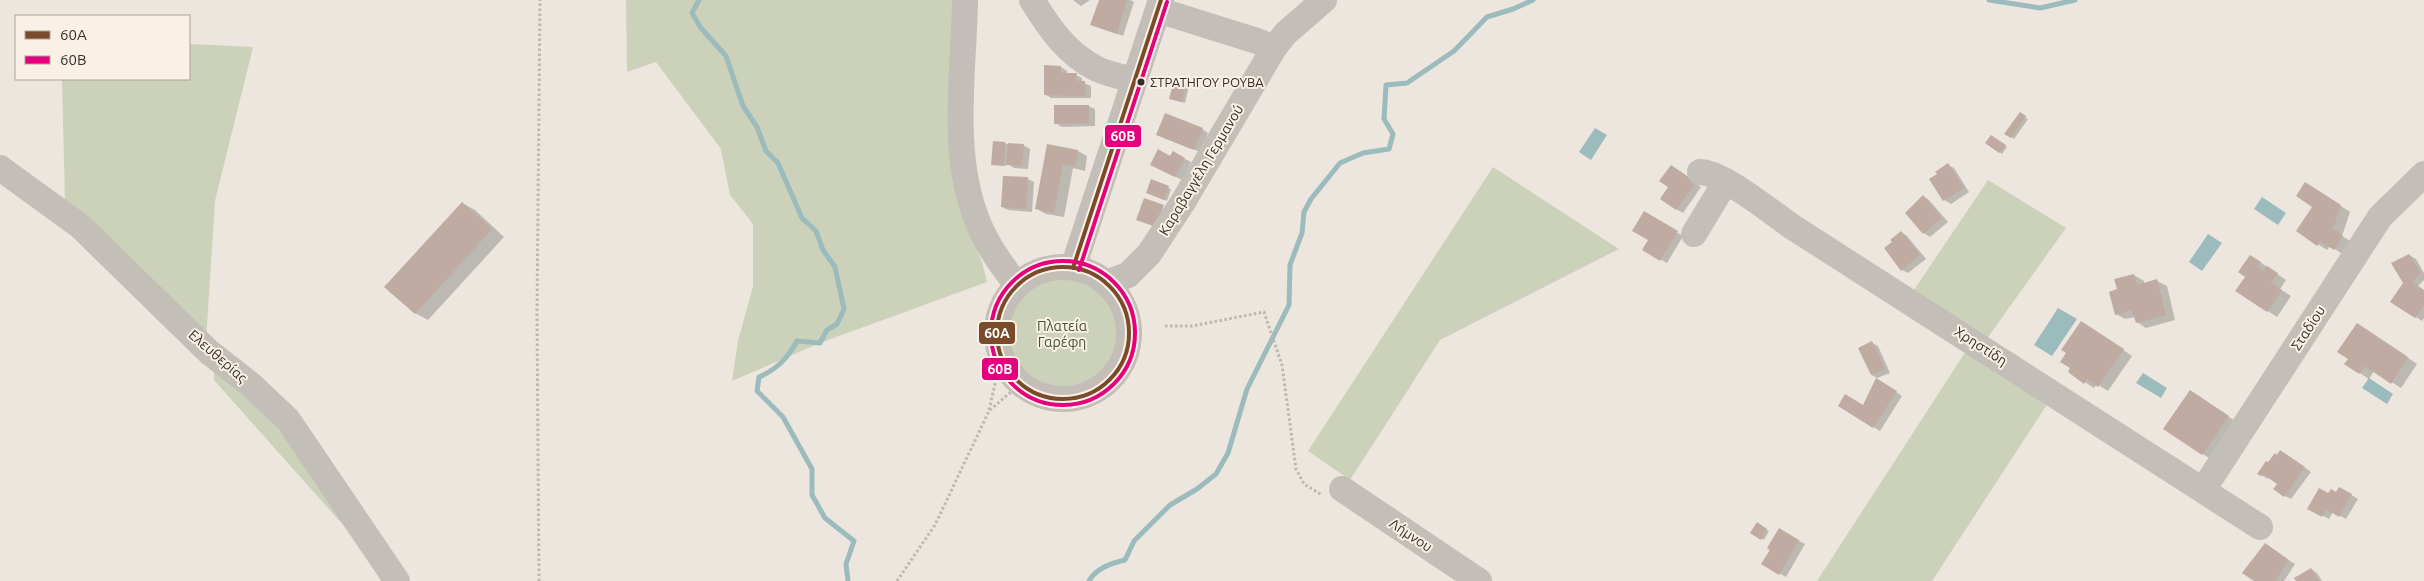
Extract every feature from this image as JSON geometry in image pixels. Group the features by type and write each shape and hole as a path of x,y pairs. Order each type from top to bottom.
{"street":[{"path":"965,0 961,132 965,173 971,201 982,233 1017,285"},
{"path":"1032,0 1046,22 1070,52 1098,69 1134,80"},
{"name":"Καραβαγγέλη Γερμανού","path":"1106,283 1128,275 1154,247 1274,48 1286,33 1324,0"},
{"path":"1073,268 1159,5 1274,48"},
{"name":"Ελευθερίας","path":"0,168 80,226 209,352 250,384 288,420 397,581"},
{"name":"Χρηστίδη","path":"1700,172 1710,172 1726,181 1791,226 2260,526"},
{"name":"Σταδίου","path":"2203,490 2380,217 2424,174"},
{"path":"1694,234 1726,181"},
{"path":"1073,268 1085,270 1106,283 1117,295 1124,309 1128,324 1127,348 1118,370 1108,382 1095,391 1080,397 1065,399 1049,398 1034,393 1020,384 1001,358 996,336 999,314 1010,293 1017,285 1043,270 1073,268"},
{"name":"Λήμνου","path":"1342,489 1479,581"}],"path":[{"path":"539,581 537,313 540,0"},
{"path":"1164,326 1192,326 1264,312 1282,365 1296,469 1304,484 1322,495 1342,489"},
{"path":"897,581 935,525 989,411 1001,358"},
{"path":"989,411 1020,384"}],"green space":[{"path":"626,0 956,0 967,225 982,262 987,282 820,343 732,381 738,341 753,286 753,224 730,195 721,149 656,62 627,72"},
{"path":"190,44 253,47 215,201 206,341 65,203 62,80 190,80"},
{"path":"1493,167 1619,249 1440,340 1350,480 1308,451"},
{"path":"1988,180 2066,228 1986,340 1912,293"},
{"name":"Πλατεία Γαρέφη","path":"1062,276 1084,280 1094,285 1103,293 1111,302 1116,312 1120,334 1116,356 1111,366 1103,375 1094,383 1084,388 1062,392 1040,388 1030,383 1021,375 1013,366 1008,356 1004,334 1008,312 1013,302 1021,293 1030,285 1040,280"},
{"path":"1968,348 2050,400 1932,581 1817,581"},
{"path":"214,364 255,398 384,571 214,380"}],"water":[{"path":"1595,128 1607,135 1591,160 1579,152"},
{"path":"2262,197 2286,213 2278,225 2254,209"},
{"path":"2208,234 2222,243 2202,271 2189,262"},
{"path":"2058,308 2077,319 2052,356 2034,345"},
{"path":"2143,373 2167,388 2161,398 2136,383"},
{"path":"2369,378 2393,394 2387,404 2362,388"}],"building":[{"path":"1099,0 1127,0 1117,34 1090,25"},
{"path":"1044,65 1061,66 1061,73 1077,73 1076,81 1085,81 1085,96 1044,95"},
{"path":"1174,80 1186,83 1182,102 1169,99"},
{"path":"1054,105 1089,105 1089,123 1054,124"},
{"path":"2020,112 2026,116 2011,138 2004,134"},
{"path":"1165,113 1203,128 1194,150 1156,135"},
{"path":"1991,135 2006,145 1999,153 1985,143"},
{"path":"993,141 1005,142 1004,166 991,165"},
{"path":"1008,143 1024,144 1022,166 1006,165"},
{"path":"1047,144 1078,150 1075,166 1063,164 1054,213 1035,209"},
{"path":"1158,149 1170,156 1173,151 1185,158 1175,177 1150,165"},
{"path":"1948,163 1964,188 1943,201 1929,179"},
{"path":"1671,165 1696,182 1676,210 1660,199 1668,187 1659,181"},
{"path":"1003,176 1028,177 1026,209 1001,207"},
{"path":"1151,179 1169,186 1164,200 1146,193"},
{"path":"2305,182 2341,205 2333,229 2343,236 2334,250 2320,241 2317,246 2296,231 2312,207 2296,196"},
{"path":"1923,195 1942,218 1923,234 1905,213"},
{"path":"1144,198 1164,205 1156,227 1136,220"},
{"path":"462,202 492,229 415,314 384,287"},
{"path":"1644,211 1678,231 1660,261 1642,250 1648,240 1632,231"},
{"path":"1901,231 1920,255 1901,271 1884,248"},
{"path":"2409,254 2421,273 2412,282 2424,290 2424,305 2415,318 2390,302 2403,283 2391,263"},
{"path":"2250,255 2261,262 2258,267 2263,271 2267,266 2278,273 2271,283 2282,290 2267,312 2235,291 2245,277 2238,272"},
{"path":"2134,274 2137,285 2157,279 2166,315 2136,323 2132,310 2115,315 2109,292 2117,289 2114,279"},
{"path":"2081,321 2124,349 2098,387 2087,379 2084,384 2068,372 2070,368 2060,362 2066,353 2061,350"},
{"path":"2357,323 2408,357 2391,384 2365,366 2359,374 2344,364 2348,359 2337,352"},
{"path":"1872,341 1885,369 1871,375 1858,348"},
{"path":"1876,378 1897,391 1873,428 1838,406 1845,394 1863,405"},
{"path":"2190,390 2229,416 2202,455 2163,429"},
{"path":"2280,450 2305,467 2284,497 2273,489 2277,484 2263,474 2261,476 2257,474 2266,461 2268,462 2275,453 2277,455"},
{"path":"2339,487 2352,494 2339,517 2326,509 2322,517 2307,509 2319,488 2328,493 2331,489 2336,492"},
{"path":"1757,522 1767,529 1761,540 1750,533"},
{"path":"1779,528 1799,540 1779,575 1761,564 1770,550 1767,548"},
{"path":"2265,543 2289,560 2275,581 2254,581 2242,573"},
{"path":"2311,568 2319,581 2296,581 2294,578"}],"waterway":[{"path":"699,0 692,13 701,28 726,56 743,106 757,127 766,151 778,163 802,218 816,231 823,250 835,267 844,309 837,324 827,330 820,343 797,341 781,363 759,377 757,391 783,417 812,469 812,495 825,518 854,541 846,564 848,581"},
{"path":"1089,581 1092,576 1104,567 1125,560 1134,541 1170,505 1197,489 1216,474 1228,453 1247,389 1289,305 1290,265 1302,233 1304,212 1311,199 1340,163 1363,153 1389,149 1393,134 1384,119 1386,85 1407,83 1454,51 1487,17 1513,9 1533,0"},
{"path":"1989,0 2040,8 2075,0"}],"transit line":[{"name":"60Α","path":"1073,268 1161,0"},
{"name":"60Β","path":"1079,270 1167,2"},
{"name":"60Β","path":"1063,261 1091,266 1114,282 1130,305 1135,333 1130,361 1114,384 1091,400 1063,405 1035,400 1012,384 996,361 991,333 996,305 1012,282 1035,266 1063,261"},
{"name":"60Α","path":"1063,267 1076,268 1088,272 1110,286 1124,308 1128,320 1129,333 1128,346 1124,358 1110,380 1088,394 1076,398 1063,399 1050,398 1038,394 1016,380 1002,358 998,346 997,333 998,320 1002,308 1016,286 1038,272 1050,268 1063,267"}],"place":[{"name":"ΣΤΡΑΤΗΓΟΥ ΡΟΥΒΑ","path":"1141,82"}]}
